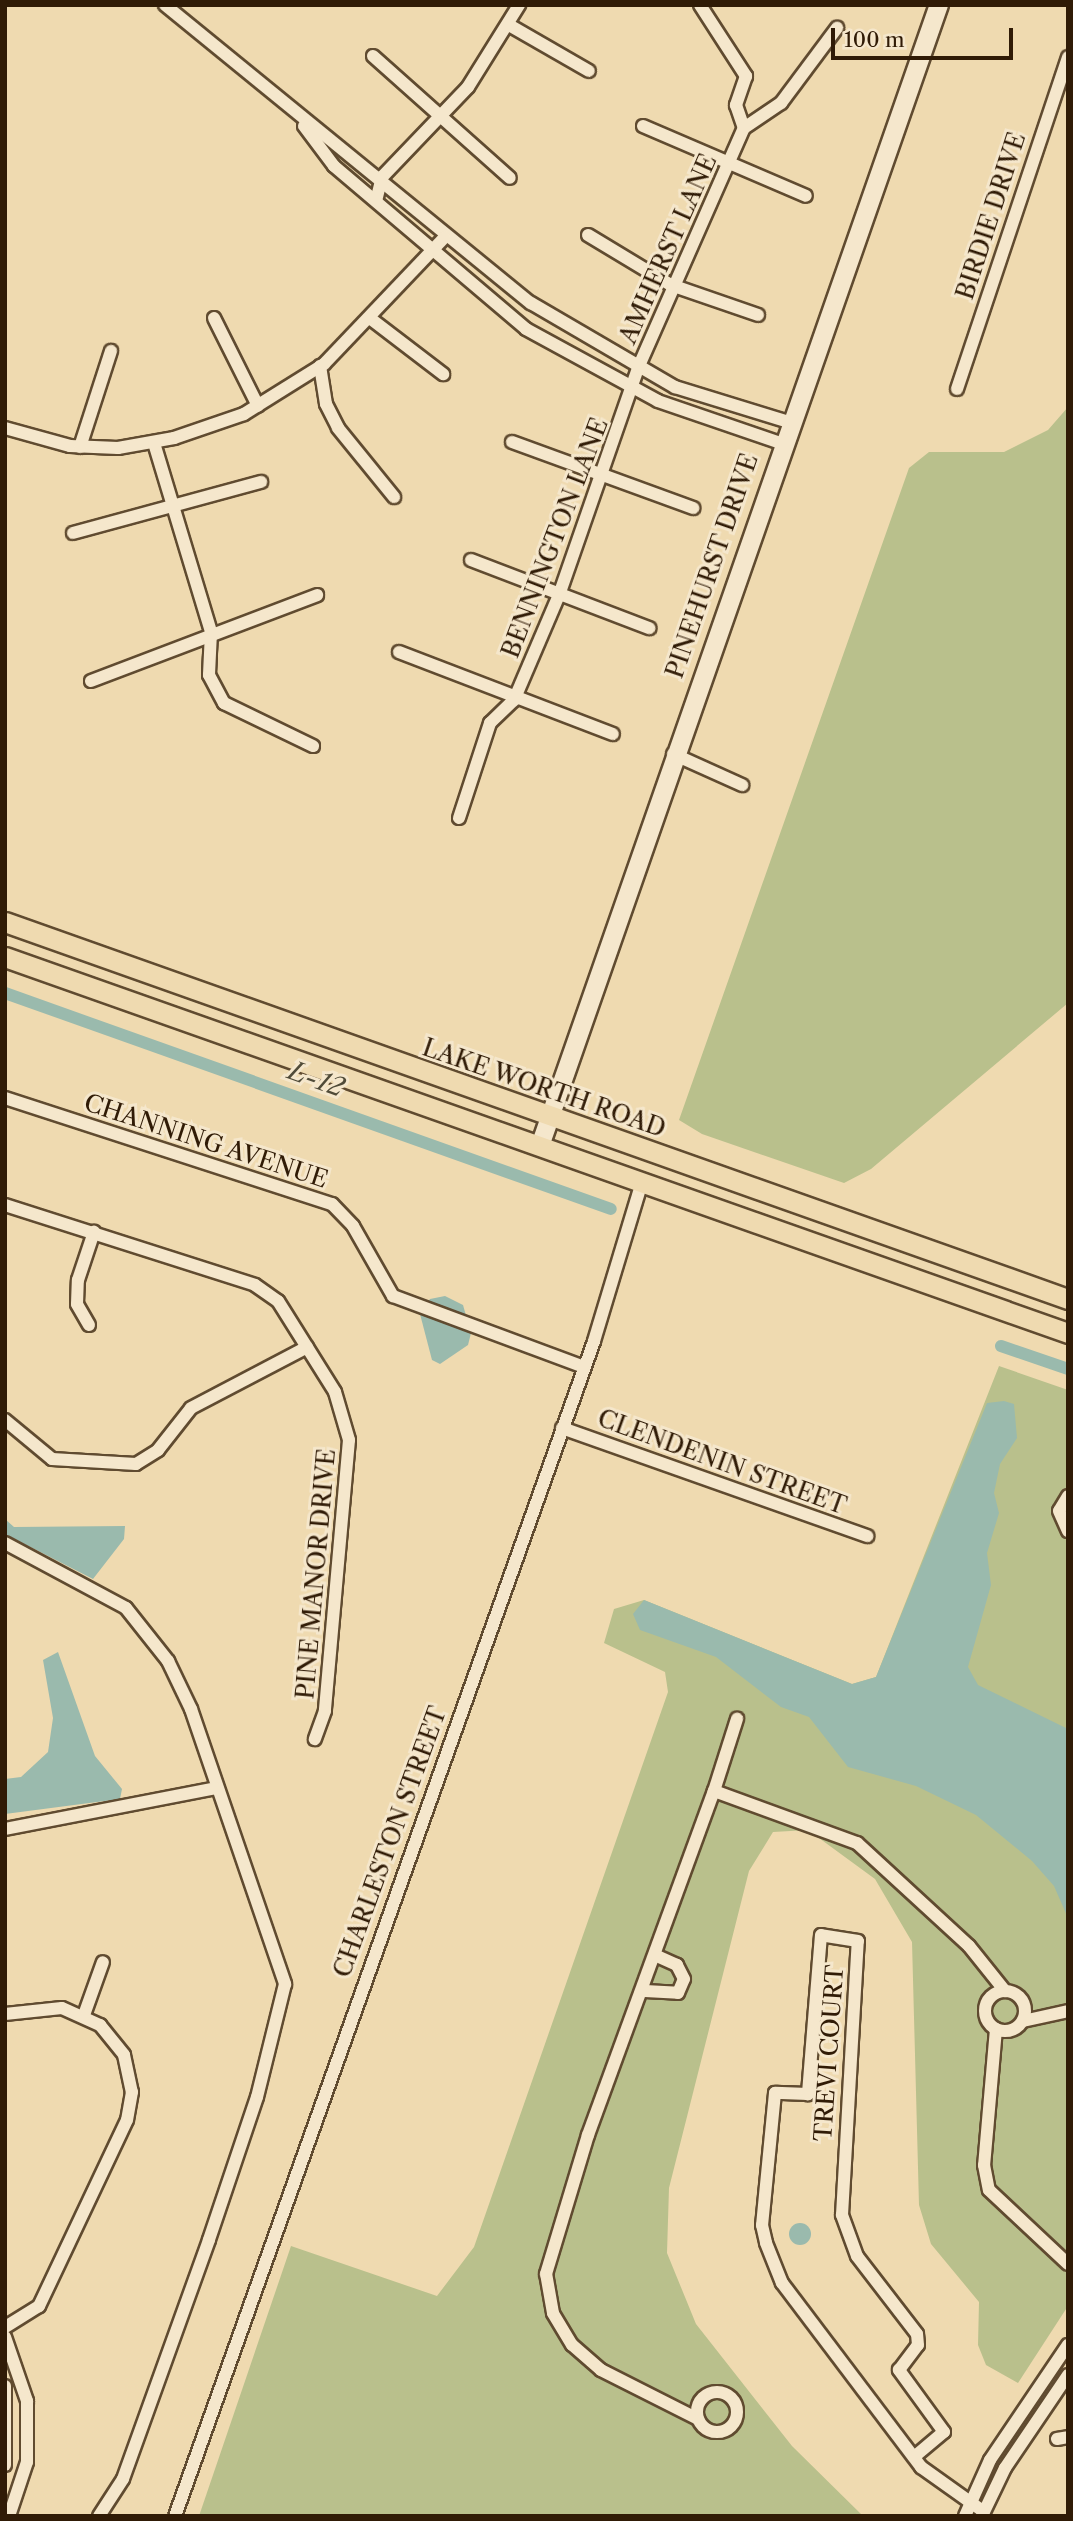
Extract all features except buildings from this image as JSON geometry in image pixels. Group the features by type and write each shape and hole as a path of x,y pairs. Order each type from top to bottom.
{"main road":[{"name":"LAKE WORTH ROAD","path":"5,922 1068,1298"},
{"path":"5,957 1068,1333"},
{"path":"246,1042 285,1043 309,1031"}],"street":[{"path":"165,5 296,115 382,177 445,237 531,303 638,369 789,422"},
{"path":"376,201 382,177 483,68 519,5"},
{"path":"700,5 746,76 736,105 744,128 781,103 837,28"},
{"name":"PINEHURST DRIVE","path":"540,1146 781,443 939,5"},
{"path":"509,25 589,72"},
{"path":"373,55 510,178"},
{"name":"BIRDIE DRIVE","path":"957,389 1068,57"},
{"path":"296,115 334,166 427,249 526,329 633,389 781,443"},
{"path":"643,126 806,196"},
{"name":"AMHERST LANE","path":"633,389 638,369 671,285 744,128"},
{"path":"588,235 671,285 758,315"},
{"path":"5,428 80,447 154,443 258,406 320,366 372,318 427,249 445,237"},
{"path":"214,318 258,406"},
{"path":"372,318 443,374"},
{"path":"80,447 111,351"},
{"path":"320,366 326,404 338,428 394,497"},
{"name":"BENNINGTON LANE","path":"459,818 491,723 514,700 559,596 604,478 633,389"},
{"path":"512,442 604,478 693,508"},
{"path":"154,443 211,632 209,675 224,703 313,746"},
{"path":"73,533 261,482"},
{"path":"471,560 559,596 649,628"},
{"path":"91,681 211,632 317,595"},
{"path":"399,652 514,700 613,734"},
{"path":"673,754 742,785"},
{"name":"CHANNING AVENUE","path":"5,1098 332,1204 353,1226 393,1296 584,1367"},
{"name":"CHARLESTON STREET","path":"176,2516 584,1367 642,1182"},
{"name":"PINE MANOR DRIVE","path":"5,1205 255,1285 278,1301 335,1392 349,1440 325,1711 315,1739"},
{"path":"89,1325 77,1304 78,1280 94,1232"},
{"path":"5,1420 52,1458 136,1464 158,1450 191,1408 307,1347"},
{"name":"CLENDENIN STREET","path":"562,1428 867,1536"},
{"path":"1068,1496 1059,1511 1068,1531"},
{"path":"5,1543 126,1608 153,1639 191,1709 215,1788 283,1967 283,2008 123,2479 99,2516"},
{"path":"698,2419 601,2370 572,2345 553,2313 545,2274 584,2147 645,1991 737,1719"},
{"path":"5,1829 215,1788"},
{"path":"714,1791 857,1843 969,1946 984,1970 1005,1991 1051,2011"},
{"name":"TREVI COURT","path":"914,2457 944,2432 899,2370 918,2345 917,2334 858,2256 842,2215 858,1941 821,1935 808,2094 775,2093 762,2225 782,2283 914,2457 966,2511 983,2514"},
{"path":"645,1991 678,1993 684,1979 677,1965 657,1956"},
{"path":"84,2015 103,1962"},
{"path":"984,1970 988,2001 987,2020 996,2029 1010,2031"},
{"path":"988,2001 1005,1991"},
{"path":"1021,1999 1023,2021"},
{"path":"5,2014 52,2008 84,2015 108,2032 124,2055 132,2083 130,2111 39,2306 5,2327"},
{"path":"998,2057 1010,2031 1023,2021 1051,2011 1068,2011"},
{"path":"996,2029 998,2057 984,2165 989,2190 1068,2264"},
{"path":"5,2337 27,2401 27,2462 9,2516"},
{"path":"966,2511 990,2460 1068,2345"},
{"path":"983,2514 1005,2468 1068,2375"},
{"path":"5,2386 5,2465"}],"green space":[{"path":"1068,407 1068,1003 871,1169 844,1183 702,1134 679,1120 909,468 929,452 1004,452 1048,430"},
{"path":"999,1366 1068,1390 1068,2306 1018,2383 986,2365 978,2345 979,2302 931,2244 919,2205 912,1942 875,1879 808,1830 773,1832 749,1871 669,2188 667,2253 696,2324 792,2446 863,2516 199,2516 291,2246 437,2296 474,2247 668,1692 665,1672 604,1643 614,1609 644,1600 852,1684 876,1677"}],"shaded area":[{"path":"445,1296 463,1305 471,1333 468,1345 440,1364 432,1360 420,1314 430,1299"},
{"path":"1004,1401 1014,1404 1017,1438 1000,1464 994,1493 999,1513 987,1553 991,1585 968,1667 978,1685 1068,1729 1068,1918 1054,1886 1032,1861 976,1815 916,1786 848,1767 809,1717 781,1707 716,1657 640,1630 633,1614 644,1600 852,1684 876,1677 987,1403"},
{"path":"5,1519 14,1527 125,1526 124,1539 93,1579 5,1534"},
{"path":"58,1652 95,1756 122,1789 120,1799 5,1814 5,1779 21,1777 48,1752 53,1718 43,1660"},
{"path":"800,2223 808,2226 811,2234 808,2242 800,2245 792,2242 789,2234 792,2226"}],"waterway":[{"name":"L-12","path":"5,993 611,1209"},
{"name":"L-12","path":"1001,1346 1068,1369"}]}
